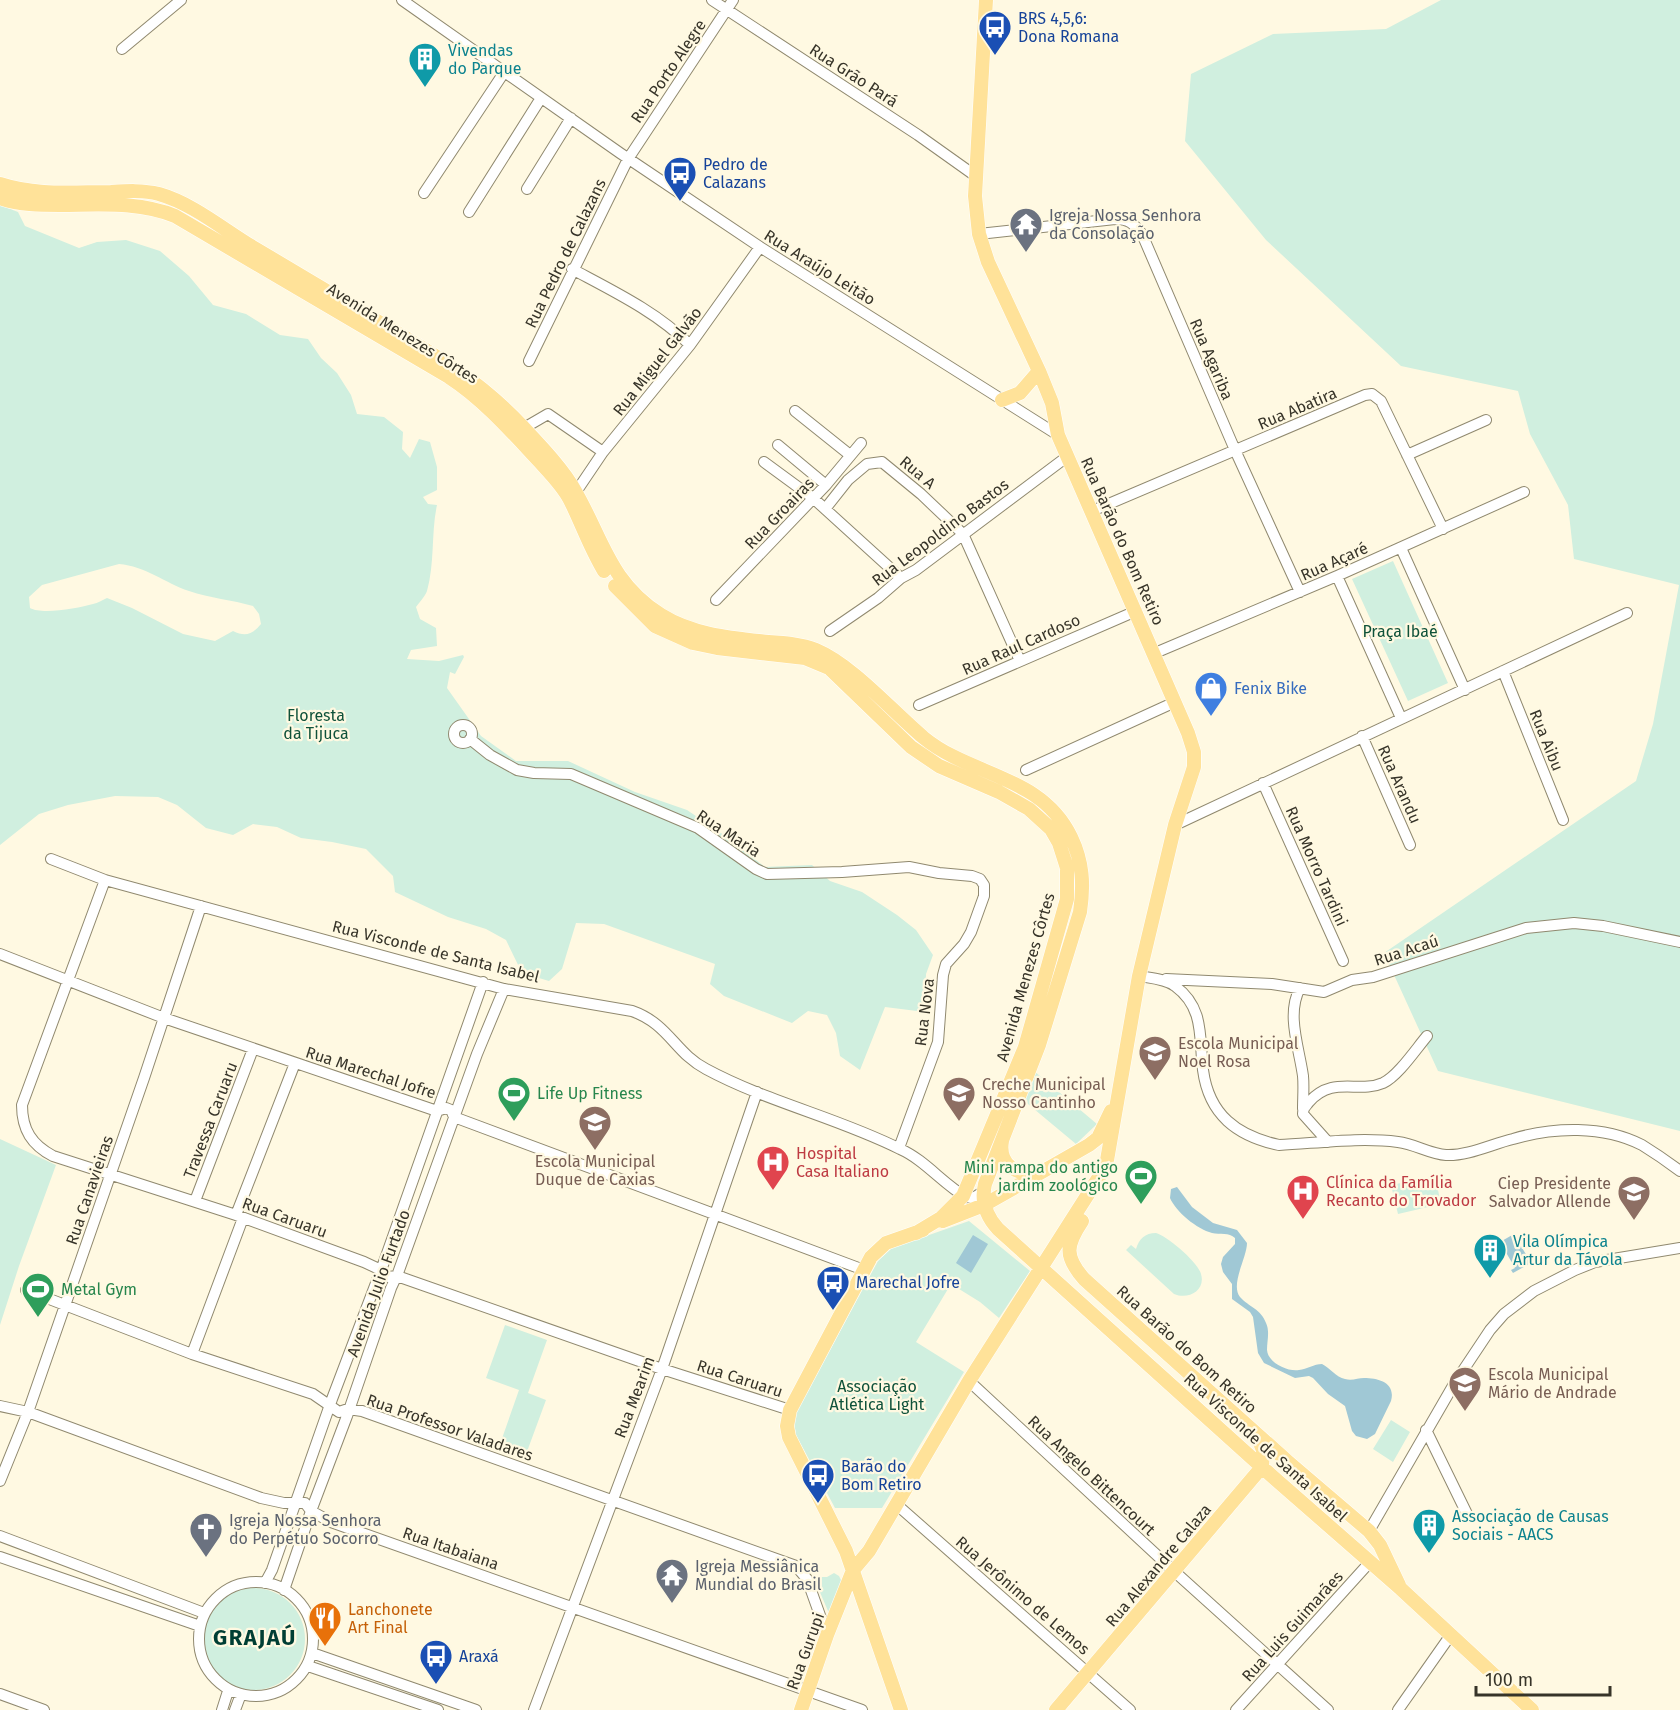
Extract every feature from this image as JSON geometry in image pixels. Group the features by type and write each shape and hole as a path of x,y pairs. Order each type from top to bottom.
{"main road":[{"name":"Rua Barão do Bom Retiro","path":"901,1710 862,1602 853,1570 869,1551 969,1381 1101,1175 1110,1148 1139,976 1175,825 1195,759 1192,742 1058,435 1052,403 988,262 979,234 975,196 986,0"},
{"name":"Avenida Menezes Côrtes","path":"0,184 33,192 139,191 175,200 452,365 490,394 524,428 576,492 616,574 645,603 661,615 678,624 718,636 792,644 828,656 847,669 935,746 1035,794 1056,813 1076,847 1083,877 1080,912 1039,1045 992,1161 984,1198"},
{"name":"Avenida Menezes Côrtes","path":"0,198 38,205 132,205 148,207 175,216 439,371 463,386 484,405 553,477 570,499 589,544 610,580 621,594 655,626 693,643 805,658 829,668 923,756 1029,809 1051,829 1064,855 1068,877 1067,899 1025,1047 963,1196 941,1218 916,1233"},
{"path":"1002,400 1020,393 1039,371"},
{"name":"Rua Barão do Bom Retiro","path":"1119,1096 1116,1164 1107,1184 1074,1233 1069,1248 1071,1260 1084,1279 1256,1434 1369,1531 1380,1545 1401,1589"},
{"path":"853,1570 846,1551 789,1437 787,1426 790,1410 871,1257 886,1243 916,1233 984,1198 1043,1172 1083,1149 1098,1138 1119,1096"},
{"path":"1004,1132 1001,1143 1002,1154 1010,1168 1022,1173 1043,1172"},
{"name":"Rua Visconde de Santa Isabel","path":"984,1198 993,1224 1401,1589 1532,1710"},
{"path":"1256,1434 1263,1450 1262,1467"},
{"name":"Rua Alexandre Calaza","path":"1056,1710 1262,1467"},
{"name":"Rua Barão do Bom Retiro","path":"862,1602 869,1551"},
{"name":"Rua Gurupi","path":"801,1710 853,1570"}],"street":[{"path":"122,49 181,0"},
{"name":"Rua Araújo Leitão","path":"402,0 628,159 760,247 1058,435"},
{"name":"Rua Grão Pará","path":"712,0 730,5 977,177"},
{"name":"Rua Porto Alegre","path":"628,159 730,5"},
{"path":"424,193 505,71"},
{"path":"469,212 541,98"},
{"path":"527,189 571,118"},
{"name":"Rua Pedro de Calazans","path":"529,361 628,159"},
{"name":"Rua Agariba","path":"979,234 1114,219 1127,219 1134,224 1142,234 1299,592"},
{"name":"Rua Miguel Galvão","path":"576,492 603,453 690,345 760,247"},
{"path":"573,269 644,309 670,327 690,345"},
{"name":"Rua Abatira","path":"1092,511 1372,394 1381,400 1443,529"},
{"path":"795,411 850,455"},
{"path":"524,428 548,414 603,453"},
{"path":"1407,455 1486,420"},
{"name":"Rua Groairas","path":"716,600 826,485 861,443"},
{"path":"778,445 826,485"},
{"name":"Rua Leopoldino Bastos","path":"830,631 878,598 901,578 916,570 1068,456"},
{"path":"764,462 813,498 901,578"},
{"name":"Rua A","path":"825,509 848,480 867,464 882,462 921,494 963,534"},
{"name":"Rua Açaré","path":"1155,653 1337,576 1524,492"},
{"path":"963,534 1020,661"},
{"path":"1401,548 1465,690"},
{"path":"1337,576 1401,718"},
{"name":"Rua Raul Cardoso","path":"919,705 1136,611"},
{"path":"1175,825 1627,613"},
{"name":"Rua Aibu","path":"1503,671 1563,820"},
{"path":"1026,770 1175,702"},
{"name":"Rua Arandu","path":"1362,736 1410,845"},
{"name":"Rua Maria","path":"470,739 490,755 517,770 570,774 698,828 756,869 767,874 909,867 972,876 980,879 984,885"},
{"name":"Rua Morro Tardini","path":"1263,783 1343,961"},
{"name":"Rua Visconde de Santa Isabel","path":"51,859 105,880 504,989 612,1006 644,1015 671,1036 690,1059 706,1069 757,1092 899,1148 963,1196"},
{"name":"Rua Caruaru","path":"105,880 22,1106 27,1133 41,1150 53,1156 239,1216 364,1262 383,1266 388,1278 398,1272 662,1369 790,1410"},
{"name":"Rua Nova","path":"899,1148 939,1042 943,975 946,964 964,944 971,932 984,896 984,885"},
{"name":"Rua Canavieiras","path":"0,1481 28,1412 201,906"},
{"name":"Rua Acaú","path":"1139,976 1264,983 1324,992 1352,980 1373,977 1526,928 1574,923 1603,926 1680,942"},
{"name":"Rua Marechal Jofre","path":"0,954 164,1018 436,1114 446,1108 451,1110 453,1119 864,1270"},
{"path":"1139,976 1174,985 1193,1005 1201,1027 1203,1071 1215,1107 1242,1133 1263,1142 1279,1145 1385,1140 1453,1155 1547,1131 1578,1130 1609,1134 1630,1140 1652,1151 1680,1171"},
{"name":"Avenida Julio Furtado","path":"265,1583 272,1570 383,1266 483,982"},
{"path":"1300,988 1295,998 1295,1033 1303,1078 1303,1114 1328,1142"},
{"name":"Avenida Julio Furtado","path":"284,1590 453,1119 504,989"},
{"path":"1303,1109 1314,1096 1333,1087 1383,1083 1397,1071 1427,1036"},
{"name":"Travessa Caruaru","path":"195,1201 253,1049"},
{"path":"192,1354 295,1063"},
{"name":"Rua Mearim","path":"534,1710 611,1499 662,1369 757,1092"},
{"path":"963,1196 984,1198"},
{"path":"1369,1531 1454,1384 1490,1330 1504,1314 1534,1291 1595,1262 1680,1248"},
{"name":"Rua Professor Valadares","path":"26,1290 192,1354 333,1400 339,1412 350,1406"},
{"name":"Rua Angelo Bittencourt","path":"969,1381 1328,1710"},
{"name":"Rua Professor Valadares","path":"333,1400 344,1393 350,1406 362,1411 796,1566 807,1579 827,1635"},
{"name":"Rua Itabaiana","path":"0,1406 28,1412 294,1509 305,1503 310,1514 331,1522 862,1710"},
{"path":"1426,1430 1468,1516"},
{"name":"Rua Jerônimo de Lemos","path":"896,1503 1130,1710"},
{"path":"0,1536 204,1613"},
{"path":"0,1557 200,1626"},
{"name":"Rua Luis Guimarães","path":"1236,1710 1370,1562"},
{"path":"246,1583 265,1583 284,1590 305,1610 311,1624 312,1653 308,1666 298,1679 279,1691 260,1695 241,1695 228,1691 209,1672 200,1652 200,1626 204,1613 227,1589 246,1583"},
{"path":"1398,1710 1450,1636"},
{"path":"312,1653 476,1710"},
{"path":"308,1666 438,1710"},
{"path":"222,1710 228,1691"},
{"path":"0,1694 19,1706 44,1710"},
{"path":"235,1710 241,1695"},
{"path":"402,1710 406,1698"}],"green space":[{"path":"1441,0 1680,0 1680,1131 1438,1071 1384,953 1636,781 1653,724 1679,585 1574,559 1568,505 1530,434 1518,391 1401,366 1266,240 1185,141 1191,74 1273,34 1386,29"},
{"name":"Floresta da Tijuca","path":"0,205 18,212 25,226 79,248 97,242 126,240 160,251 189,276 213,305 246,314 280,335 308,339 321,358 337,373 351,395 357,414 384,417 403,432 402,449 410,458 419,439 430,442 437,467 437,490 423,497 428,504 437,505 429,580 426,593 416,607 420,619 436,628 437,646 411,650 407,659 439,661 463,655 455,674 450,672 447,688 481,736 516,761 568,761 635,792 687,810 765,867 812,865 830,881 862,892 897,915 916,930 933,955 926,974 925,1012 885,1007 860,1070 840,1056 836,1033 827,1015 808,1011 792,1023 724,996 710,984 715,964 604,924 576,923 562,969 549,981 522,973 506,940 486,929 448,917 395,892 393,876 366,849 301,838 277,827 253,824 233,835 206,828 177,805 158,797 115,796 68,805 39,814 0,845","holes":["119,564 128,565 189,591 253,606 259,614 261,624 255,631 248,634 233,631 215,641 183,634 107,598 95,604 61,610 43,611 30,608 29,597 42,585"]},
{"name":"Praça Ibaé","path":"1393,561 1448,683 1408,701 1352,579"},
{"path":"1034,1071 1097,1124 1076,1144 1022,1099"},
{"path":"0,1139 56,1165 0,1325"},
{"path":"1435,1176 1441,1204 1398,1214 1391,1185"},
{"name":"Associação Atlética Light","path":"969,1221 1030,1271 999,1318 980,1302 951,1284 916,1342 964,1372 882,1508 835,1508 796,1435 794,1423 796,1413 878,1261 892,1248"},
{"path":"1156,1233 1182,1250 1199,1269 1202,1280 1195,1293 1185,1296 1174,1294 1126,1250 1131,1245 1136,1249 1143,1237"},
{"path":"505,1325 547,1340 528,1393 546,1400 525,1457 499,1447 519,1390 486,1378"},
{"path":"1391,1420 1410,1432 1393,1462 1373,1449"},
{"path":"834,1573 839,1576 845,1588 831,1618 816,1583 821,1577"},
{"path":"254,1588 274,1591 283,1596 297,1610 302,1619 305,1639 302,1659 297,1668 283,1682 274,1687 254,1690 234,1687 225,1682 211,1668 206,1659 203,1639 206,1619 211,1610 225,1596 234,1591"}],"water":[{"path":"1177,1187 1192,1207 1213,1223 1237,1230 1247,1243 1238,1278 1237,1292 1264,1318 1268,1329 1268,1355 1275,1363 1295,1370 1322,1364 1342,1378 1375,1379 1389,1386 1391,1401 1375,1434 1367,1439 1356,1436 1352,1431 1345,1406 1328,1394 1313,1378 1309,1376 1295,1378 1264,1363 1258,1353 1253,1317 1250,1312 1232,1299 1232,1284 1223,1272 1221,1264 1223,1257 1235,1244 1235,1238 1206,1231 1188,1219 1177,1209 1170,1198 1171,1189"},
{"path":"1514,1234 1531,1263 1513,1273 1511,1270 1515,1268 1500,1242"},
{"path":"973,1235 988,1244 971,1273 956,1263"}],"place":[{"name":"BRS 4,5,6: Dona Romana","path":"995,56"},
{"name":"Vivendas do Parque","path":"425,88"},
{"name":"Pedro de Calazans","path":"680,202"},
{"name":"Igreja Nossa Senhora da Consolação","path":"1026,253"},
{"name":"Fenix Bike","path":"1211,717"},
{"name":"Escola Municipal Noel Rosa","path":"1155,1081"},
{"name":"Life Up Fitness","path":"514,1122"},
{"name":"Creche Municipal Nosso Cantinho","path":"959,1122"},
{"name":"Escola Municipal Duque de Caxias","path":"595,1151"},
{"name":"Hospital Casa Italiano","path":"773,1191"},
{"name":"Mini rampa do antigo jardim zoológico","path":"1141,1205"},
{"name":"Clínica da Família Recanto do Trovador","path":"1303,1220"},
{"name":"Ciep Presidente Salvador Allende","path":"1634,1221"},
{"name":"Vila Olímpica Artur da Távola","path":"1490,1279"},
{"name":"Marechal Jofre","path":"833,1311"},
{"name":"Metal Gym","path":"38,1318"},
{"name":"Escola Municipal Mário de Andrade","path":"1465,1412"},
{"name":"Barão do Bom Retiro","path":"818,1504"},
{"name":"Associação de Causas Sociais - AACS","path":"1429,1554"},
{"name":"Igreja Nossa Senhora do Perpétuo Socorro","path":"206,1558"},
{"name":"Igreja Messiânica Mundial do Brasil","path":"672,1604"},
{"name":"Lanchonete Art Final","path":"325,1647"},
{"name":"Araxá","path":"436,1685"}],"district":[{"name":"GRAJAÚ","path":"255,1637"}]}
